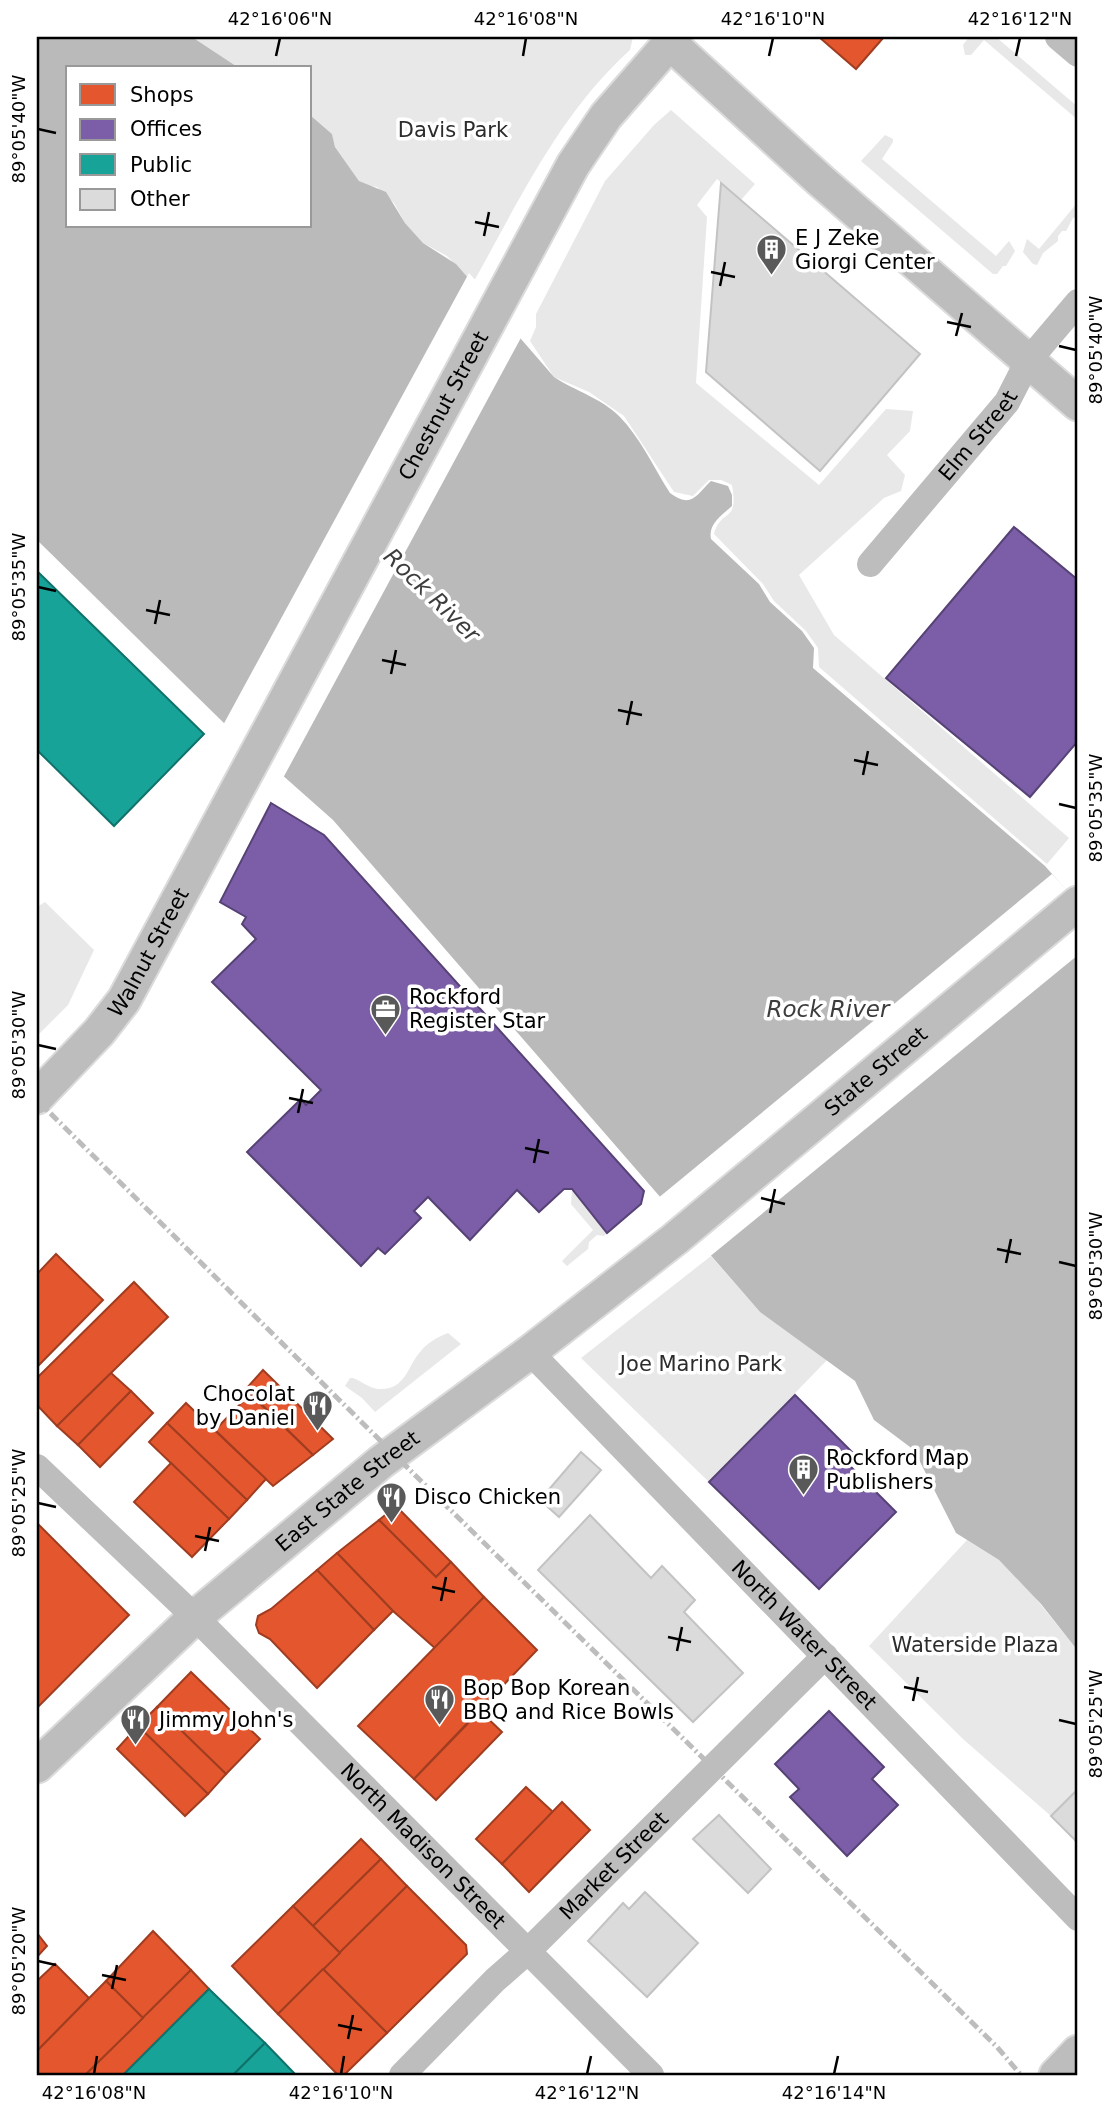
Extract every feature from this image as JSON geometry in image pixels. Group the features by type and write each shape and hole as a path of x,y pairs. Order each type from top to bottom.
{"main road":[{"name":"Chestnut Street","path":"235,791 573,165 606,116 673,40"},
{"path":"673,40 821,181 1078,404"},
{"name":"Walnut Street","path":"37,1097 99,1032 124,1000 235,791"},
{"name":"State Street","path":"675,1238 1078,904"},
{"name":"East State Street","path":"37,1766 195,1617 381,1462 530,1352 675,1238"},
{"path":"1056,2075 1078,2052"}],"street":[{"path":"1058,37 1078,54"},
{"name":"Elm Street","path":"870,564 1007,402 1028,361 1078,302"},
{"name":"North Water Street","path":"530,1352 1078,1918"},
{"name":"North Madison Street","path":"37,1467 195,1617 651,2075"},
{"name":"Market Street","path":"402,2075 825,1656"}],"green space":[{"name":"Davis Park","path":"192,37 633,37 630,50 605,75 561,130 524,190 473,283 447,256 423,243 405,223 394,203 377,187 359,181 335,147 332,134 312,117 312,66 236,66"},
{"path":"969,37 996,37 1078,107 1078,120 984,40 971,55 965,55 963,45"},
{"path":"671,110 755,184 741,200 717,179 697,205 707,217 696,383 819,485 886,409 913,411 910,431 887,455 905,475 901,491 884,498 799,575 834,635 1069,838 1047,864 819,667 818,648 806,631 774,601 763,584 714,534 733,506 732,485 721,480 709,480 693,496 674,492 624,416 589,392 554,377 530,341 536,327 536,314 605,181 654,125"},
{"path":"885,135 893,139 893,142 882,159 996,256 1009,241 1015,251 1006,266 997,274 993,274 861,161"},
{"path":"1078,202 1078,217 1073,218 1066,231 1062,231 1058,236 1058,241 1043,253 1037,265 1033,264 1023,252 1027,239 1039,249"},
{"path":"45,902 94,950 68,1005 37,1036 37,907"},
{"path":"572,1189 607,1233 604,1236 597,1235 589,1242 588,1249 567,1266 562,1261 593,1230 571,1204"},
{"name":"Joe Marino Park","path":"711,1256 760,1312 827,1360 709,1482 581,1358"},
{"path":"448,1333 461,1344 375,1412 345,1386 350,1378 353,1378 378,1389 395,1386 424,1348"},
{"name":"Waterside Plaza","path":"967,1540 999,1560 1033,1595 1078,1651 1078,1789 1051,1816 963,1739 869,1646"}],"water":[{"name":"Rock River","path":"37,37 192,37 236,66 66,66 66,228 312,228 312,117 332,134 335,147 359,181 386,192 405,223 423,243 456,264 554,377 604,404 627,424 670,493 677,498 689,500 711,481 728,486 732,495 732,506 713,525 711,539 759,584 770,602 802,631 814,648 813,668 1045,866 1078,903 1078,1651 1041,1604 999,1560 956,1533 914,1450 874,1420 855,1381 760,1312 333,820 228,727 37,540"}],"pier":[{"path":"469,273 523,334 282,780 222,727"},
{"path":"1052,874 1078,902 1078,955 708,1258 657,1199"}],"building: Shops":[{"path":"819,37 884,37 856,69"},
{"path":"56,1254 103,1300 37,1367 37,1274"},
{"path":"134,1282 168,1317 57,1426 37,1405 37,1378"},
{"path":"263,1370 333,1439 313,1455 246,1389"},
{"path":"111,1373 131,1391 78,1445 57,1426"},
{"path":"131,1391 153,1413 100,1467 78,1445"},
{"path":"250,1394 313,1455 273,1486 215,1430"},
{"path":"186,1403 266,1479 247,1500 167,1423"},
{"path":"167,1423 247,1500 229,1519 149,1442"},
{"path":"171,1463 229,1519 192,1557 134,1502"},
{"path":"396,1506 451,1562 436,1577 379,1520"},
{"path":"379,1520 436,1577 451,1562 484,1597 435,1648 393,1611 337,1553"},
{"path":"37,1523 129,1615 39,1706 37,1703"},
{"path":"337,1553 393,1611 374,1630 317,1570"},
{"path":"317,1570 374,1630 317,1688 270,1639 259,1633 256,1625 258,1616 271,1609"},
{"path":"484,1597 537,1650 414,1779 358,1726"},
{"path":"191,1672 260,1739 226,1774 157,1707"},
{"path":"157,1707 226,1774 208,1794 138,1726"},
{"path":"480,1711 502,1732 436,1800 414,1779"},
{"path":"138,1726 208,1794 185,1816 117,1749"},
{"path":"526,1787 553,1812 502,1864 476,1839"},
{"path":"562,1802 590,1830 529,1892 502,1864"},
{"path":"361,1839 381,1859 313,1926 293,1906"},
{"path":"381,1859 407,1886 340,1953 313,1926"},
{"path":"407,1886 466,1945 467,1954 387,2033 323,1969"},
{"path":"293,1906 340,1953 278,2014 232,1966"},
{"path":"153,1931 191,1970 143,2018 106,1981"},
{"path":"37,1933 47,1946 37,1957"},
{"path":"55,1964 89,1998 37,2051 37,1981"},
{"path":"323,1969 387,2033 344,2075 338,2075 278,2014"},
{"path":"191,1970 209,1989 123,2075 85,2075"},
{"path":"106,1981 143,2018 85,2075 37,2075 37,2051"}],"building: Offices":[{"path":"1014,527 1078,580 1078,741 1030,797 886,678"},
{"name":"Rockford Register Star","path":"271,803 324,835 644,1191 641,1204 607,1233 572,1189 564,1189 539,1212 517,1190 470,1240 428,1197 414,1211 421,1218 385,1254 378,1248 361,1266 247,1152 301,1099 306,1105 321,1090 212,982 256,939 242,924 246,917 220,902"},
{"name":"Rockford Map Publishers","path":"795,1395 853,1453 845,1461 896,1512 819,1589 709,1482"},
{"path":"829,1711 884,1767 872,1779 898,1805 847,1856 790,1797 799,1789 775,1764"}],"building: Public":[{"path":"37,571 204,734 114,826 37,750"},
{"path":"209,1989 265,2043 233,2075 123,2075"},
{"path":"265,2043 296,2075 233,2075"}],"building: Other":[{"name":"E J Zeke Giorgi Center","path":"721,183 920,354 820,471 706,372"},
{"path":"581,1452 601,1470 559,1517 540,1500"},
{"path":"590,1515 651,1578 662,1566 695,1600 684,1612 743,1673 693,1722 538,1570"},
{"path":"1078,1789 1078,1843 1051,1816"},
{"path":"719,1815 771,1869 748,1893 693,1839"},
{"path":"645,1892 698,1943 647,1997 588,1941 623,1903 629,1909"}],"railway":[{"path":"37,1100 997,2047 1021,2075"}],"place":[{"name":"E J Zeke Giorgi Center","path":"772,277"},
{"name":"Rockford Register Star","path":"386,1036"},
{"name":"Chocolat by Daniel","path":"318,1433"},
{"name":"Rockford Map Publishers","path":"803,1497"},
{"name":"Disco Chicken","path":"391,1524"},
{"name":"Bop Bop Korean BBQ and Rice Bowls","path":"440,1727"},
{"name":"Jimmy John's","path":"136,1747"}]}
